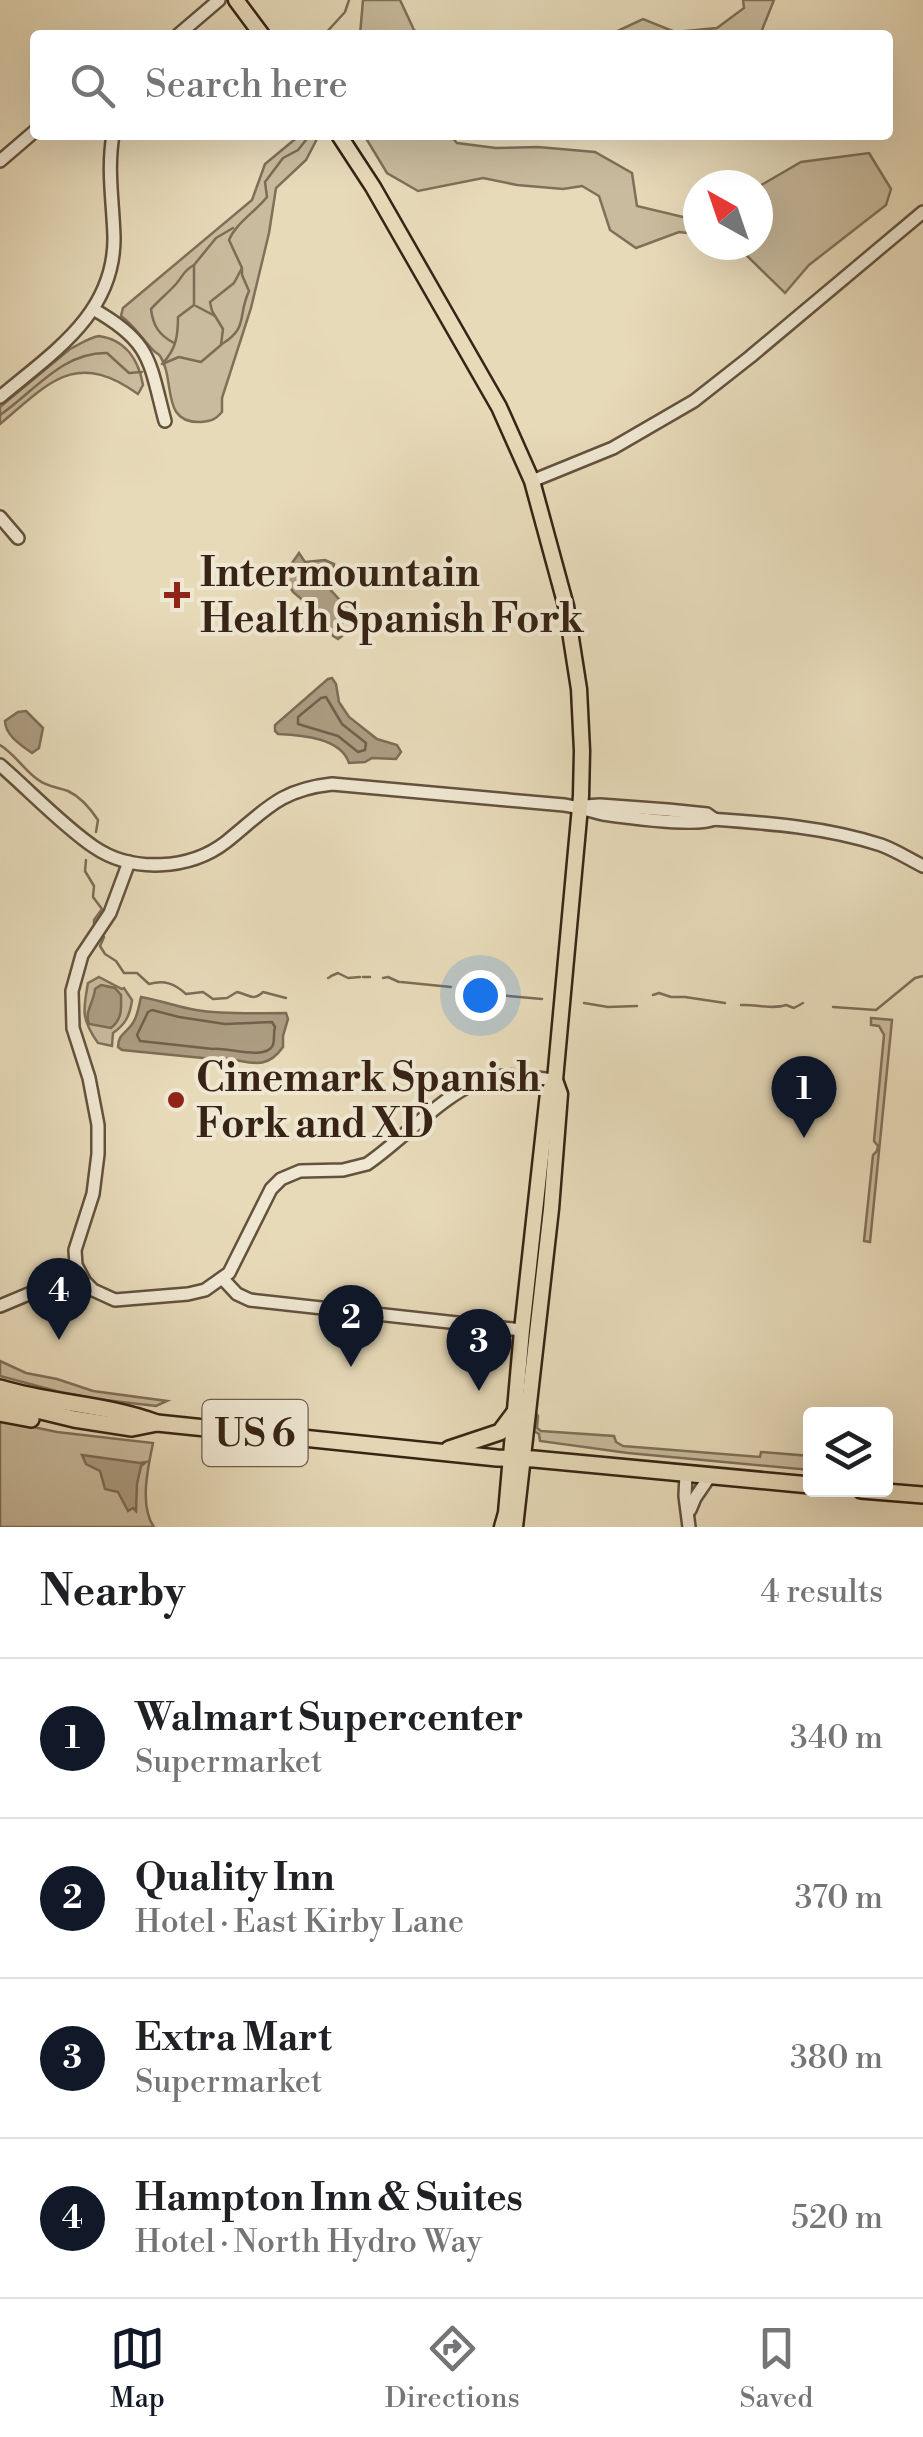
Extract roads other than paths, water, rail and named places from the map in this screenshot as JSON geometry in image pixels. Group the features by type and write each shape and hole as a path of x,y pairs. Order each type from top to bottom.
{"highway":[{"name":"US 6","path":"0,1388 66,1404 132,1413 157,1423 803,1484"},
{"path":"0,1401 74,1419"},
{"path":"440,1451 500,1432 515,1412"},
{"name":"US 6","path":"0,1414 54,1423 74,1419 132,1428 157,1423"},
{"path":"893,1493 923,1495"}],"main road":[{"path":"236,0 258,30"},
{"path":"342,140 492,393 532,482 566,606 578,667 581,807 555,1080 548,1093 522,1330 515,1412 515,1527"},
{"path":"502,1527 533,1376 560,1094 555,1080"},
{"path":"530,1252 536,1261 536,1292 542,1298"},
{"path":"522,1330 530,1334 528,1365 533,1376"}],"street":[{"path":"184,30 219,0"},
{"path":"0,161 30,135"},
{"path":"0,397 72,336 94,309 104,287 113,252 109,176 113,140"},
{"path":"532,482 614,448 694,401 923,212"},
{"path":"94,309 126,330 142,349 156,380 165,421"},
{"path":"0,517 18,538"},
{"path":"0,765 94,847 128,862 160,864 202,856 226,842 280,798 332,784 581,807 668,810 708,814 714,819"},
{"path":"581,807 599,813 672,820 677,816 809,828 885,846 923,866"},
{"path":"128,862 110,913 82,955 72,991 72,1028 89,1078 98,1125 93,1194 75,1257 79,1273 103,1296 124,1300 200,1292 223,1279 235,1264 272,1189 290,1174 367,1164 460,1091 481,1080 506,1076 555,1080"},
{"path":"0,1306 79,1273"},
{"path":"223,1279 237,1294 250,1300 522,1330"},
{"path":"686,1474 688,1520"},
{"path":"688,1520 694,1498 710,1476"}],"water":[{"path":"299,553 305,562 325,560 334,564 329,588 353,615 342,622 342,636 338,639 326,620 293,592 283,576"},
{"path":"332,678 339,702 349,717 377,739 397,745 401,752 396,759 372,758 349,763 329,743 275,731 275,725"},
{"path":"26,711 43,728 39,748 32,753 14,739 5,721"},
{"path":"101,985 115,988 121,995 119,1017 111,1028 89,1024 88,1020 95,989"},
{"path":"141,997 207,1012 286,1013 283,1047 275,1056 259,1063 122,1050 118,1047 120,1039 134,1021"},
{"path":"82,1455 146,1462 141,1466 137,1484 136,1511 128,1511 118,1492 105,1489 100,1471 86,1464"}],"waterway":[{"path":"329,30 345,12 349,0"},
{"path":"162,364 179,357 201,362 221,345 223,329 210,302 234,283 242,268 229,240 267,197 265,182 283,158 306,140"},
{"path":"163,363 175,342 178,317 194,305 194,265 216,238 233,228"},
{"path":"174,343 158,329 151,309 194,265"},
{"path":"222,344 236,332 241,321 249,291 242,269"},
{"path":"196,306 215,316"},
{"path":"0,415 62,366 91,354 107,353 129,373 142,372"},
{"path":"0,745 41,782 81,800 98,820 96,832"},
{"path":"86,860 85,871 94,886 93,897 102,909 94,924"},
{"path":"104,937 100,946 105,954 124,973 137,973 149,984 169,983 186,994 203,992 213,999 237,992 253,997 263,992 286,998"},
{"path":"331,976 338,973 348,978 360,977"},
{"path":"833,1007 876,1010 915,978 923,976"},
{"path":"363,977 370,977"},
{"path":"383,978 399,982"},
{"path":"401,982 451,987"},
{"path":"465,992 542,999"},
{"path":"653,995 725,1003"},
{"path":"584,1003 637,1006"},
{"path":"741,1005 794,1008 803,1003"}],"place":[{"name":"Intermountain Health Spanish Fork","path":"177,595"},
{"name":"Cinemark Spanish Fork and XD","path":"176,1100"},
{"name":"Walmart Supercenter","path":"804,1138"},
{"name":"Hampton Inn & Suites","path":"59,1340"},
{"name":"Quality Inn","path":"351,1367"},
{"name":"Extra Mart","path":"479,1391"}]}
